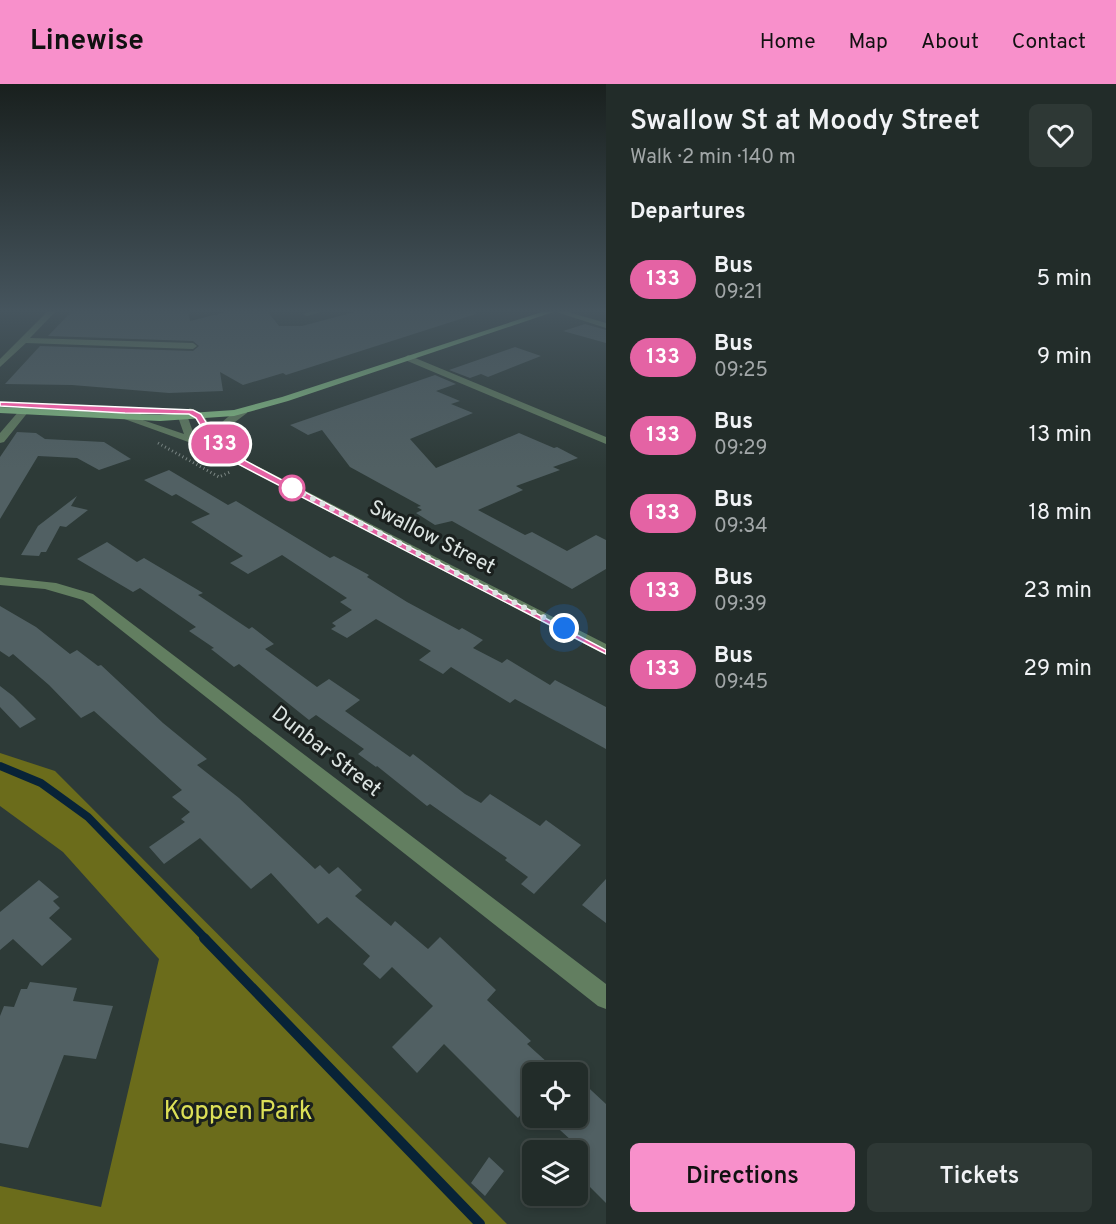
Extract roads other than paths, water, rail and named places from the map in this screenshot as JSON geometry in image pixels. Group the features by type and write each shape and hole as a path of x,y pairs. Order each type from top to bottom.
{"main road":[{"path":"0,404 26,409 121,417 244,411 392,363"},
{"path":"0,410 191,415 263,405"}],"street":[{"path":"420,363 606,441"},
{"path":"0,440 26,409"},
{"path":"214,439 223,426 244,411"},
{"name":"Swallow Street","path":"243,463 214,439 191,415 186,431 205,446 243,463 606,650"},
{"path":"121,417 148,424 205,446"},
{"name":"Dunbar Street","path":"0,581 43,584 68,589 88,597 606,998"}],"waterway":[{"path":"0,766 41,783 88,817 206,939"},
{"path":"204,938 480,1224"}],"park label":[{"name":"Koppen Park","path":"238,1112"}]}
